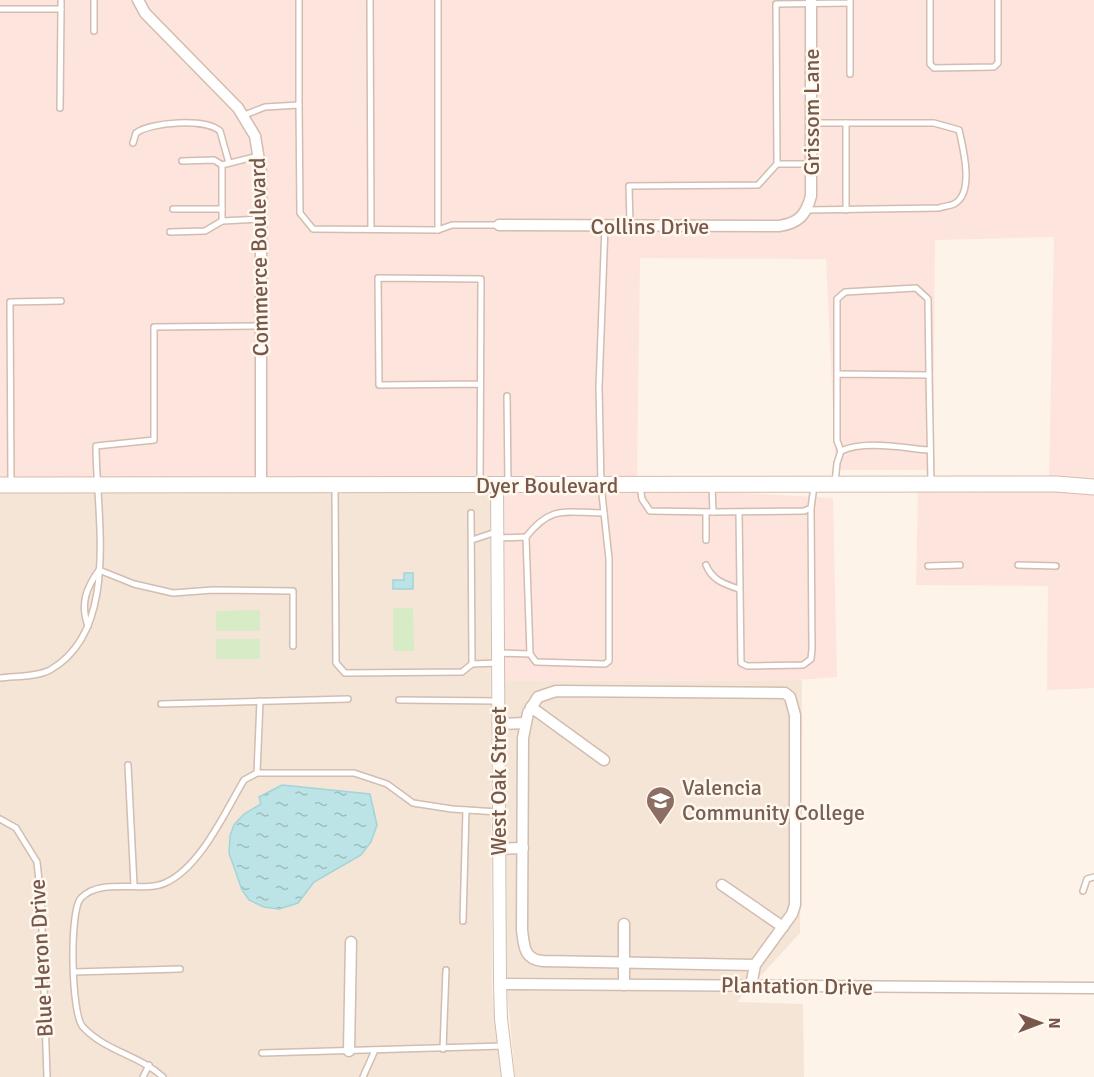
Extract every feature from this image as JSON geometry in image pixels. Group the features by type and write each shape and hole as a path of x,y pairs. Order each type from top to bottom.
{"main road":[{"name":"Dyer Boulevard","path":"6,485 931,484 1094,487"}],"street":[{"name":"Commerce Boulevard","path":"138,0 145,13 242,116 255,136 261,219 261,486"},
{"name":"Grissom Lane","path":"807,210 811,195 811,2"},
{"name":"Collins Drive","path":"499,225 779,226 799,220 807,210"},
{"name":"West Oak Street","path":"502,485 497,535 498,849 500,984 503,1046 508,1077"},
{"path":"751,986 756,965 792,914 796,895 795,715 790,697 785,693 556,691 538,697 525,723 522,930 524,950 529,957 543,961 756,965"},
{"path":"531,707 603,760"},
{"path":"498,724 525,723"},
{"path":"498,849 523,848"},
{"path":"722,885 783,927"},
{"path":"624,924 624,985"},
{"path":"349,1051 351,942"},
{"name":"Plantation Drive","path":"500,984 1094,988"}],"lane":[{"path":"60,108 61,0"},
{"path":"94,0 94,32"},
{"path":"299,0 300,213 313,229 438,230 452,225 499,225"},
{"path":"370,0 371,229"},
{"path":"438,0 438,230"},
{"path":"930,0 930,64 934,68 994,67 998,63 998,0"},
{"path":"630,226 629,186 758,185 777,164 776,4 850,1 850,74"},
{"path":"0,9 61,9"},
{"path":"242,116 265,107 299,105"},
{"path":"807,210 939,208 955,204 963,194 966,160 958,130 934,123 811,123"},
{"path":"846,123 846,210"},
{"path":"133,143 136,133 144,127 206,124 219,131 230,163"},
{"path":"182,161 214,160 222,165 258,156"},
{"path":"777,164 811,164"},
{"path":"222,165 222,221"},
{"path":"173,209 222,209"},
{"path":"170,232 205,231 222,221 261,219"},
{"path":"604,513 549,514 539,520 526,537 530,654 536,663 605,664 609,661 609,559 601,485 599,387 605,226"},
{"path":"480,384 379,385 378,278 481,279 480,485"},
{"path":"835,485 841,451 837,441 837,299 845,292 916,288 928,299 931,484"},
{"path":"6,485 10,302 61,301"},
{"path":"0,678 48,672 77,648 93,616 99,570 96,446 154,440 154,327 261,326"},
{"path":"837,374 929,375"},
{"path":"502,485 507,396"},
{"path":"841,451 848,448 882,446 929,450"},
{"path":"335,485 336,663 345,673 462,672 472,664 530,654"},
{"path":"640,485 642,500 650,511 739,513 804,511 811,508"},
{"path":"706,540 712,485"},
{"path":"739,513 741,663 747,666 803,665 811,659 811,508 814,485"},
{"path":"471,513 472,664"},
{"path":"471,540 497,535 526,537"},
{"path":"706,565 710,575 721,583 739,589"},
{"path":"928,566 960,565"},
{"path":"1018,565 1056,566"},
{"path":"88,626 84,615 87,587 99,570"},
{"path":"99,570 134,584 173,593 213,590 293,591 293,646"},
{"path":"161,704 348,699"},
{"path":"399,700 498,701"},
{"path":"257,773 260,701"},
{"path":"128,765 134,885"},
{"path":"163,1077 149,1065 100,1041 80,1025 74,992 74,972 75,910 81,898 95,891 134,885 164,884 193,862 244,780 257,773 354,773 387,784 413,803 498,812"},
{"path":"463,921 466,810"},
{"name":"Blue Heron Drive","path":"0,819 16,828 37,862 41,899 47,1077"},
{"path":"1083,891 1087,879 1094,877"},
{"path":"74,972 180,969"},
{"path":"443,1049 446,970"},
{"path":"262,1053 503,1046"},
{"path":"363,1077 375,1050"},
{"path":"143,1077 149,1065"}],"shaded area":[{"path":"0,0 1094,0 1094,481 1049,478 1054,237 935,240 933,470 836,470 826,259 640,258 637,479 0,479"},
{"path":"490,491 492,990 501,1077 0,1077 0,492"},
{"path":"504,491 706,491 833,498 837,677 797,680 505,681"},
{"path":"918,491 1094,493 1094,688 1047,690 1048,586 916,585"},
{"path":"802,680 800,933 757,980 507,977 505,681"},
{"path":"507,990 745,992 737,1002 803,1004 804,1077 515,1077"}],"green space":[{"path":"393,608 413,608 414,651 393,651"},
{"path":"260,610 260,631 216,631 216,611"},
{"path":"216,639 260,639 260,659 216,659"}],"water":[{"path":"404,573 413,573 413,589 393,589 393,580 404,580"},
{"path":"282,785 370,794 377,825 371,842 361,855 314,882 298,903 279,909 264,907 249,900 242,890 229,853 230,836 234,825 244,814 261,804 259,797"}],"place":[{"name":"Valencia Community College","path":"661,826"}]}
